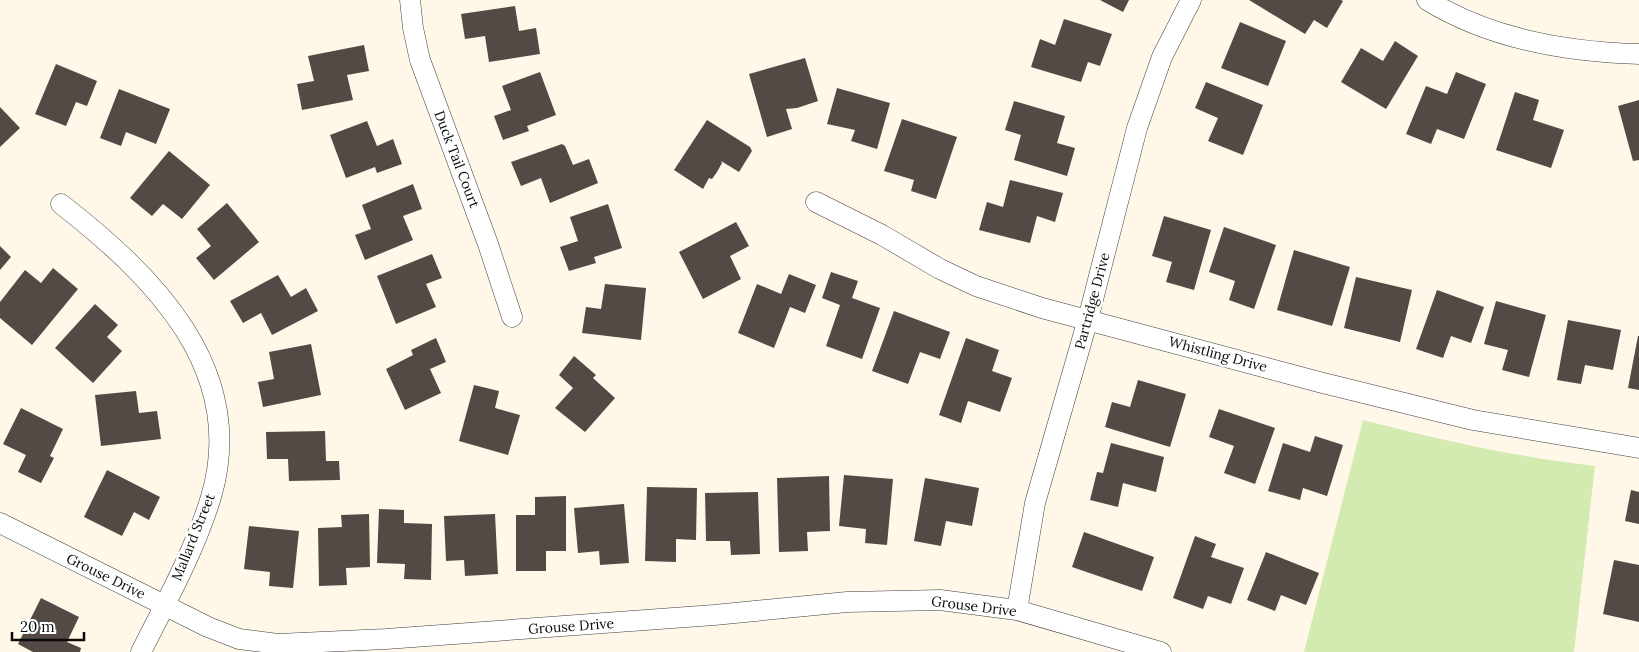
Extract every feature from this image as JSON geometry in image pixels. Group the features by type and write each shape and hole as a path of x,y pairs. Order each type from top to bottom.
{"street":[{"name":"Duck Tail Court","path":"410,0 413,28 420,60 488,244 512,316"},
{"name":"Partridge Drive","path":"1017,610 1035,503 1088,319 1144,106 1162,57 1191,0"},
{"path":"1427,0 1474,24 1526,40 1564,48 1639,54"},
{"name":"Whistling Drive","path":"816,202 852,219 940,269 976,286 1042,308 1319,382 1474,420 1639,448"},
{"name":"Mallard Street","path":"61,204 125,258 174,311 192,338 211,388 217,412 218,466 211,496 202,522 141,652"},
{"name":"Grouse Drive","path":"0,523 223,634 258,643 387,646 875,600 940,600 1017,610 1161,652"}],"green space":[{"path":"1363,420 1478,447 1536,458 1595,466 1574,652 1304,652"}],"building":[{"path":"1100,0 1129,0 1123,12"},
{"path":"1249,0 1343,1 1327,28 1314,20 1305,34"},
{"path":"515,6 519,31 536,28 540,54 489,62 485,36 465,39 461,14"},
{"path":"1064,19 1112,34 1100,66 1088,62 1081,82 1031,67 1040,39 1055,45"},
{"path":"1240,22 1286,41 1268,86 1221,68"},
{"path":"1395,41 1418,56 1386,109 1341,82 1361,48 1383,61"},
{"path":"364,45 369,71 347,75 353,100 302,110 297,84 314,81 308,56"},
{"path":"805,58 818,101 797,108 786,109 792,129 767,137 749,74"},
{"path":"56,64 97,81 87,106 76,102 66,126 35,114"},
{"path":"540,72 556,115 527,126 529,131 503,140 494,116 511,110 502,86"},
{"path":"1456,72 1486,84 1464,139 1437,129 1431,144 1406,134 1426,86 1447,94"},
{"path":"1206,82 1263,105 1243,155 1208,141 1218,118 1195,108"},
{"path":"837,88 890,103 877,149 851,141 855,130 827,124"},
{"path":"119,89 170,109 156,144 126,132 121,146 100,138"},
{"path":"1515,92 1539,100 1533,120 1564,130 1551,168 1496,150"},
{"path":"1639,100 1639,160 1633,161 1618,106"},
{"path":"1014,101 1065,116 1057,143 1075,148 1067,176 1014,160 1021,135 1005,130"},
{"path":"0,107 20,128 0,147"},
{"path":"902,119 957,137 936,199 911,191 914,180 884,171"},
{"path":"707,120 750,147 752,151 739,172 721,161 722,163 717,172 712,179 709,178 703,189 674,170"},
{"path":"367,121 377,146 393,139 402,164 377,173 375,167 346,178 330,135"},
{"path":"562,144 565,146 573,165 589,159 598,183 550,203 541,178 521,186 511,162"},
{"path":"169,151 210,185 182,219 163,204 152,216 130,198"},
{"path":"1010,180 1063,193 1055,222 1037,216 1030,243 979,230 987,202 1003,207"},
{"path":"413,184 422,209 403,216 413,240 365,260 355,235 371,229 362,205"},
{"path":"227,203 259,242 214,280 196,258 211,246 197,229"},
{"path":"608,204 622,248 594,257 596,263 569,271 560,247 578,241 570,217"},
{"path":"1164,216 1211,230 1194,290 1166,282 1172,262 1152,256"},
{"path":"736,222 749,246 730,256 741,279 703,299 679,252"},
{"path":"1224,227 1276,245 1254,309 1229,300 1235,281 1209,272"},
{"path":"0,246 11,257 0,270"},
{"path":"1294,250 1350,267 1332,326 1277,310"},
{"path":"432,254 442,278 426,284 436,307 396,324 377,276"},
{"path":"53,268 78,289 32,345 0,318 0,302 25,270 41,283"},
{"path":"831,272 858,281 852,298 880,308 862,359 826,346 840,305 822,298"},
{"path":"789,274 816,285 805,313 790,307 774,348 738,333 757,284 781,294"},
{"path":"278,275 291,297 306,288 318,311 272,335 261,313 243,323 230,301"},
{"path":"1356,277 1412,290 1400,342 1344,328"},
{"path":"605,284 646,288 641,340 582,333 586,307 601,309"},
{"path":"1437,290 1484,307 1471,343 1451,336 1443,358 1416,349"},
{"path":"1496,301 1546,315 1529,377 1502,370 1508,350 1484,344"},
{"path":"95,304 118,325 107,337 122,351 93,383 55,348"},
{"path":"894,311 950,332 940,359 920,352 908,384 872,371"},
{"path":"1568,320 1621,330 1613,370 1585,365 1581,384 1557,380"},
{"path":"1639,336 1639,390 1628,388"},
{"path":"436,338 446,362 430,369 441,393 405,410 386,369 413,355 411,350"},
{"path":"966,338 999,350 992,371 1012,378 1000,412 968,401 961,423 939,415"},
{"path":"311,344 321,395 263,407 258,382 274,379 269,352"},
{"path":"574,356 596,375 593,378 615,398 585,432 555,408 573,388 559,375"},
{"path":"1138,380 1186,394 1170,447 1105,427 1112,402 1130,407"},
{"path":"474,385 499,391 495,408 520,415 508,455 459,441"},
{"path":"136,391 139,413 157,411 161,439 101,446 95,395"},
{"path":"21,408 63,429 50,456 54,458 41,483 18,472 26,455 3,444"},
{"path":"1219,409 1275,428 1255,484 1224,473 1234,446 1209,437"},
{"path":"325,431 326,461 339,461 340,480 289,481 288,459 267,459 266,432"},
{"path":"1315,436 1343,445 1327,496 1303,488 1300,500 1268,491 1283,443 1310,452"},
{"path":"1111,443 1164,457 1156,492 1123,483 1118,507 1090,500 1097,472 1103,473"},
{"path":"107,470 160,497 149,520 134,512 122,536 84,517"},
{"path":"844,475 893,479 887,545 865,543 866,529 839,526"},
{"path":"829,476 830,531 807,532 808,551 779,552 777,478"},
{"path":"925,478 979,488 972,526 946,521 941,546 914,541"},
{"path":"647,487 697,488 696,540 676,539 676,562 645,561"},
{"path":"1631,490 1639,492 1639,524 1625,521"},
{"path":"758,492 760,554 731,555 730,541 706,541 705,493"},
{"path":"566,496 566,551 546,551 546,571 516,571 516,515 535,515 535,497"},
{"path":"624,504 629,563 600,565 599,551 578,553 574,508"},
{"path":"379,509 404,510 404,523 432,524 431,580 404,579 405,564 377,563"},
{"path":"369,514 370,567 346,568 347,585 319,586 318,528 342,527 341,515"},
{"path":"495,514 498,574 465,576 464,560 446,561 444,516"},
{"path":"249,526 299,531 293,588 269,586 270,572 244,569"},
{"path":"1084,532 1154,557 1142,591 1072,567"},
{"path":"1195,536 1216,544 1211,557 1244,568 1231,604 1208,596 1203,609 1173,598"},
{"path":"1266,552 1319,573 1306,605 1281,595 1275,611 1247,600"},
{"path":"1614,560 1639,565 1639,622 1603,614"},
{"path":"41,598 79,617 67,642 81,648 80,652 33,652 18,644"}]}
